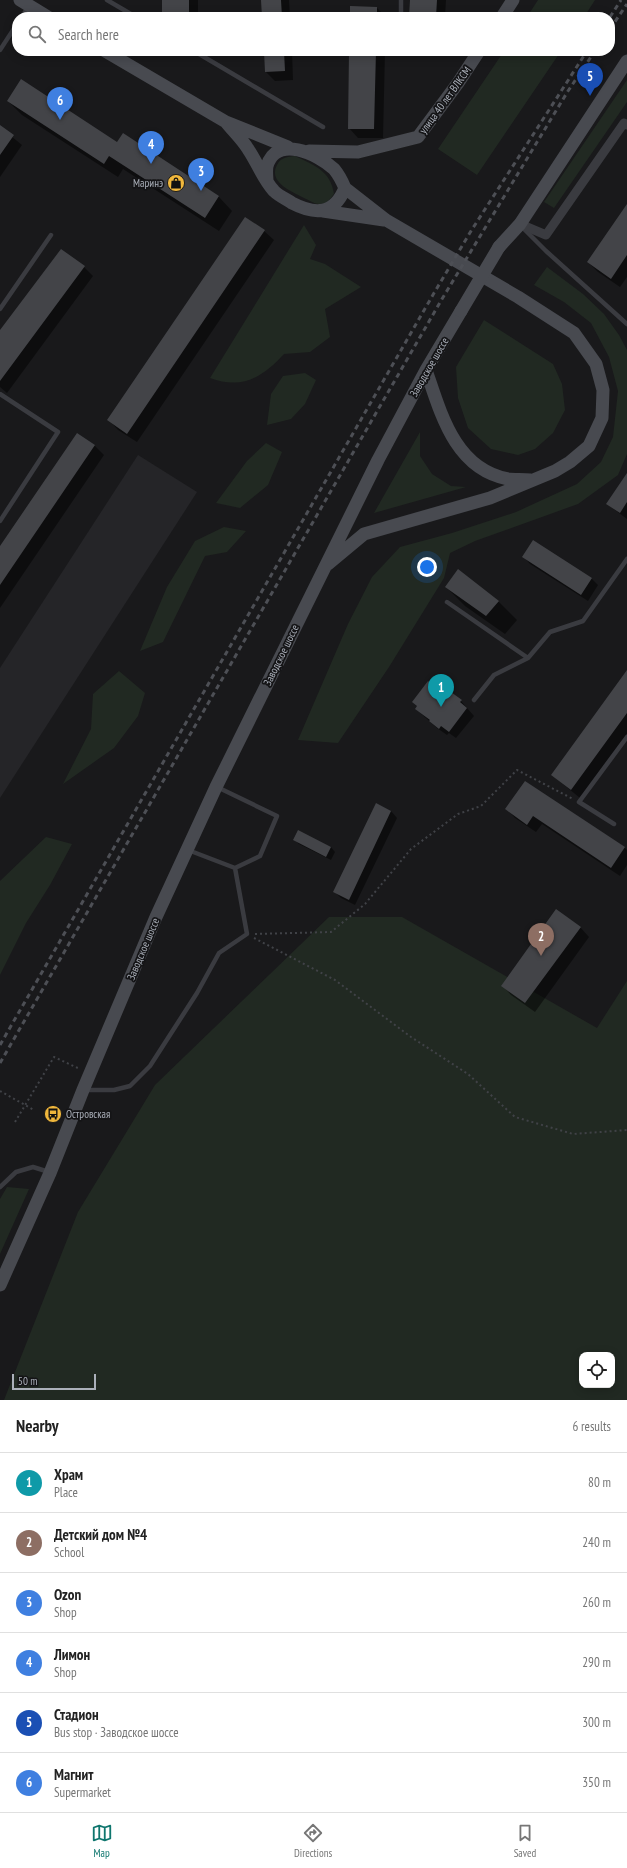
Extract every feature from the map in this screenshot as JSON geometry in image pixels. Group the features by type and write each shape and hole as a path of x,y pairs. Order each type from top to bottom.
{"street":[{"path":"505,12 513,0"},
{"path":"24,8 35,12"},
{"path":"114,56 226,122 288,147 305,151 332,153 358,152"},
{"name":"улица 40 лет ВЛКСМ","path":"358,152 418,138 476,56"},
{"name":"Заводское шоссе","path":"0,1285 50,1173 83,1090 156,917 216,786 378,460 426,370 499,247 520,224 627,61"},
{"path":"226,122 247,148 267,182 275,192 302,208 313,211 323,210 386,220"},
{"path":"520,224 546,234 626,122"},
{"path":"267,182 267,166 274,154 288,147"},
{"path":"305,151 318,157 330,166 341,179 344,188 386,220 518,297 574,333 596,364 603,390 602,418 589,446 570,462 534,480 490,498 364,534 324,568"},
{"path":"330,166 358,152"},
{"path":"323,210 333,206 341,198 344,188"},
{"path":"426,370 443,421 462,453 485,470 508,479 534,480"}],"lane":[{"path":"107,0 127,12"},
{"path":"401,0 401,12"},
{"path":"0,50 12,32"},
{"path":"202,56 323,127"},
{"path":"520,224 546,251 627,324"},
{"path":"0,309 51,234"},
{"path":"0,394 58,432 0,521"},
{"path":"474,700 494,675 528,658 550,632 583,621 627,559"},
{"path":"448,602 528,658"},
{"path":"614,824 580,802 627,737"},
{"path":"188,850 235,868 260,856 277,816 216,786"},
{"path":"83,1090 114,1090 130,1086 150,1066 197,993 219,953 248,934 235,868"},
{"path":"0,1188 16,1172 33,1167 50,1173"}],"path":[{"path":"248,934 331,932 365,904 411,850 458,814 481,806 517,770 580,802"},
{"path":"248,934 335,980 411,1037 468,1074 515,1117 573,1134 627,1130"},
{"path":"15,1122 54,1057 91,1074"},
{"path":"0,1091 34,1110"}],"shaded area":[{"path":"538,0 595,0 587,12 530,12"},
{"path":"501,56 558,56 477,175 438,149"},
{"path":"627,80 627,102 554,208 544,202"},
{"path":"295,156 309,162 325,174 332,186 334,194 326,202 319,204 297,195 278,181 275,171 280,160"},
{"path":"304,225 316,245 310,259 325,264 361,287 325,309 330,337 310,352 284,354 260,375 242,382 232,383 210,378"},
{"path":"547,267 583,294 604,314 619,335 627,350 627,454 618,475 578,504 475,541 450,553 444,578 389,667 338,743 298,740 348,624 372,577 400,547 452,533 516,512 577,484 601,462 613,437 618,391 609,357 591,323 564,302 534,285"},
{"path":"484,320 553,364 562,384 565,410 553,433 535,449 518,455 491,449 468,428 458,398 456,367"},
{"path":"305,373 316,380 305,404 291,419 267,425 271,394 283,376"},
{"path":"420,432 420,456 432,474 451,486 466,487 374,513"},
{"path":"266,443 282,452 268,485 240,508 216,503 247,461"},
{"path":"138,455 197,492 0,798 0,668"},
{"path":"224,527 246,531 227,552 205,556 163,642 140,651 167,587 195,541"},
{"path":"119,671 145,693 138,716 114,748 63,784 91,729 93,694"},
{"path":"46,837 72,844 50,885 26,923 0,975 0,881"},
{"path":"329,917 402,917 597,1028 627,981 627,1400 4,1400 78,1212 155,1085"},
{"path":"7,1187 29,1189 0,1254 0,1199"}],"building":[{"path":"162,0 189,0 189,12 162,12"},
{"path":"261,0 281,0 282,12 262,12"},
{"path":"410,0 437,0 436,12 409,12"},
{"path":"350,6 377,7 377,12 350,12"},
{"path":"264,56 284,56 285,71 265,72"},
{"path":"349,56 376,56 374,129 348,129"},
{"path":"21,79 117,142 123,133 219,196 205,218 109,156 104,164 7,101"},
{"path":"0,125 14,135 0,155"},
{"path":"627,204 627,255 611,279 587,262"},
{"path":"245,217 265,230 127,434 107,420"},
{"path":"61,249 85,266 0,381 0,330"},
{"path":"77,433 95,445 0,585 0,546"},
{"path":"627,473 627,502 620,513 606,504"},
{"path":"533,540 592,578 581,595 522,557"},
{"path":"458,569 499,601 486,616 445,587"},
{"path":"627,670 627,713 571,790 551,775"},
{"path":"428,681 434,685 437,682 462,700 460,702 467,708 449,732 441,726 439,729 429,721 430,720 415,709 417,706 412,702"},
{"path":"525,781 625,847 611,868 533,816 527,825 505,809"},
{"path":"376,803 391,811 349,900 333,892"},
{"path":"298,830 331,847 326,857 293,840"},
{"path":"556,909 581,927 525,1003 501,986"}],"railway":[{"path":"613,12 621,0"},
{"path":"615,22 627,4"},
{"path":"0,1045 434,293 471,231 584,56"},
{"path":"0,1063 442,299 568,91 592,56"}],"place":[{"name":"Стадион","path":"590,96"},
{"name":"Магнит","path":"60,120"},
{"name":"Лимон","path":"151,164"},
{"name":"Маринэ","path":"176,183"},
{"name":"Ozon","path":"201,191"},
{"name":"Храм","path":"441,707"},
{"name":"Детский дом №4","path":"541,956"},
{"name":"Островская","path":"53,1114"}]}
